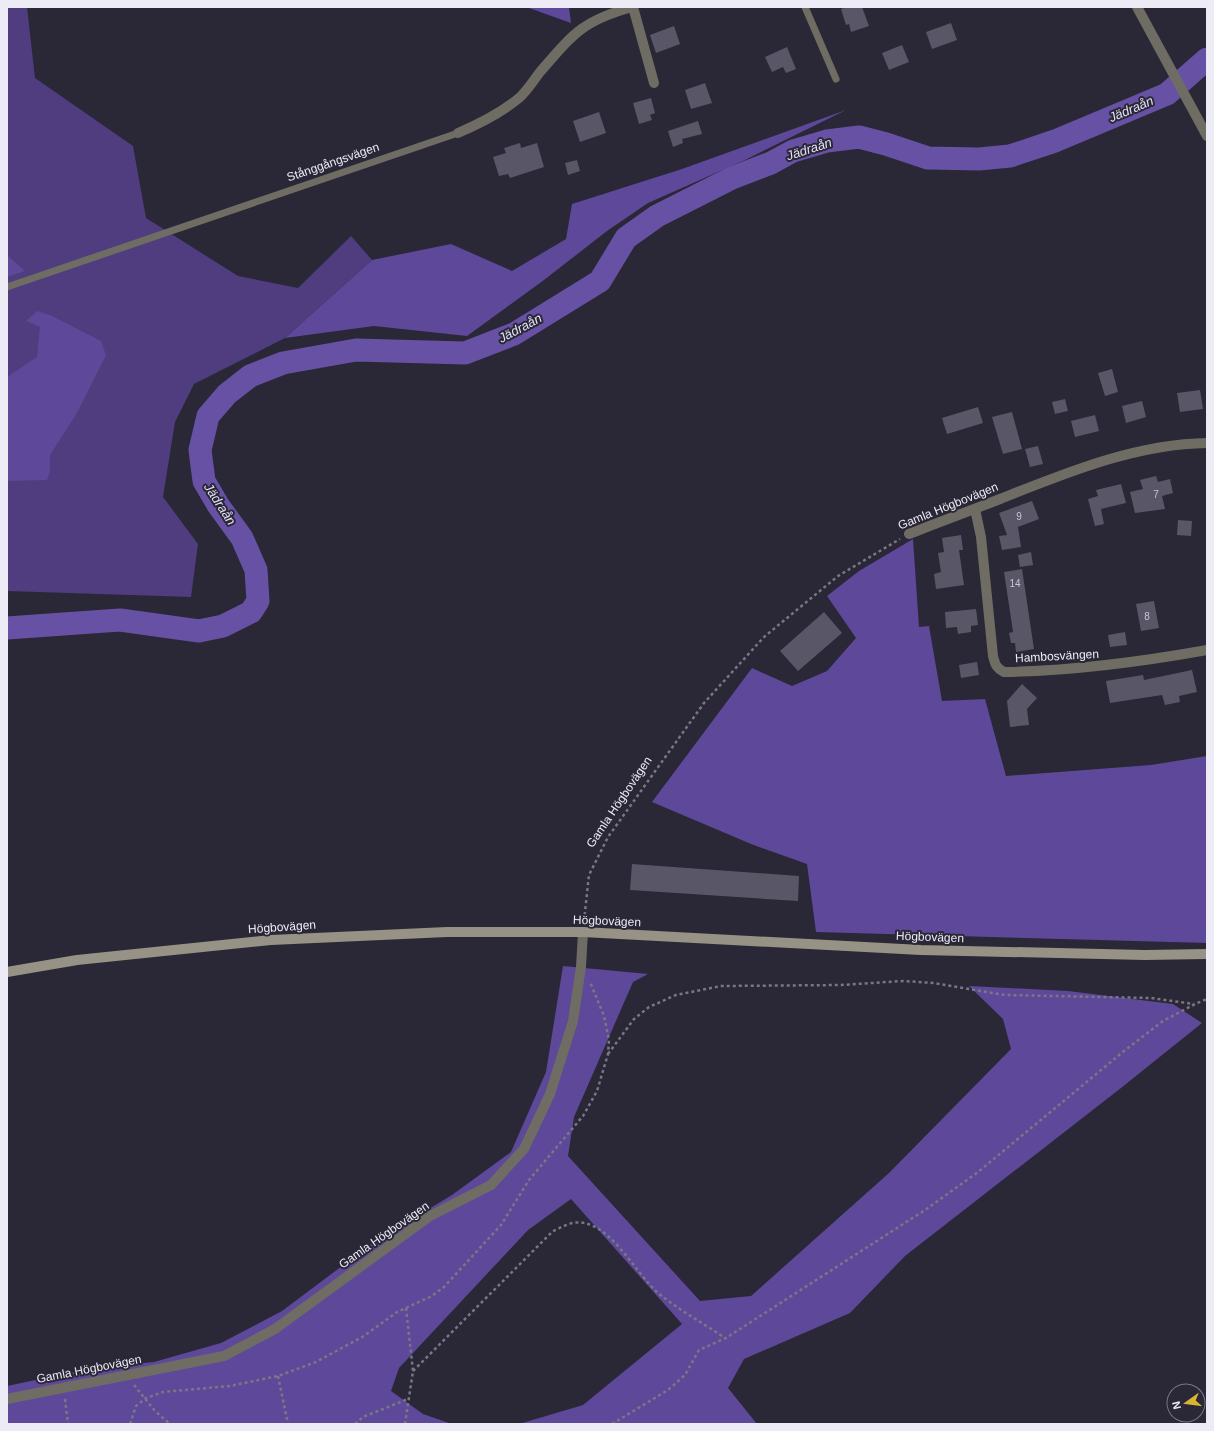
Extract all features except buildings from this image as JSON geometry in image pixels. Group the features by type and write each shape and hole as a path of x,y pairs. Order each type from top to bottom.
{"main road":[{"name":"Högbovägen","path":"7,972 77,960 271,940 447,932 583,932 921,950 1145,955 1207,954"}],"street":[{"name":"Stånggångsvägen","path":"458,133 484,121 519,98 566,41 582,27 599,18 633,7 654,83"},
{"path":"1136,7 1207,136"},
{"name":"Gamla Högbovägen","path":"909,534 1054,477 1125,455 1190,443 1207,443"},
{"name":"Hambosvängen","path":"975,509 981,537 993,656 995,665 998,669 1004,672 1076,669 1139,662 1207,650"},
{"name":"Gamla Högbovägen","path":"7,1399 224,1356 275,1329 430,1216 491,1185 524,1149 550,1094 573,1021 581,967 583,932"}],"lane":[{"path":"806,7 836,79"},
{"name":"Stånggångsvägen","path":"7,287 458,133"}],"path":[{"name":"Gamla Högbovägen","path":"583,932 589,875 608,837 704,703 764,637 838,576 909,534"},
{"path":"130,1424 136,1406 146,1398 163,1392 230,1386 278,1376 316,1362 364,1336 397,1312 432,1296 444,1287 501,1225 529,1180 582,1116 597,1091 608,1054 609,1040 604,1016 591,984 581,967"},
{"path":"608,1054 634,1019 649,1007 676,995 721,986 841,985 903,981 934,983 1005,995 1151,998 1195,1004"},
{"path":"612,1424 668,1390 685,1375 699,1350 726,1338 925,1210 978,1172 1124,1051 1163,1021 1207,999"},
{"path":"413,1371 553,1231 574,1222 589,1224 606,1234 630,1259 656,1291 726,1338"},
{"path":"405,1424 413,1371 406,1308"},
{"path":"126,1375 155,1411 170,1424"},
{"path":"278,1376 288,1424"},
{"path":"64,1388 68,1424"},
{"path":"355,1424 363,1417 409,1398"}],"shaded area":[{"path":"7,7 27,7 35,78 133,146 146,218 238,276 298,288 351,236 372,260 285,338 194,384 175,422 163,497 198,544 191,597 7,591"},
{"path":"527,7 569,7 571,23 529,8"},
{"path":"846,110 745,160 648,203 607,231 544,280 467,336 374,326 285,338 372,260 451,244 512,271 566,239 572,204 682,169"},
{"path":"7,255 25,271 7,277"},
{"path":"37,311 52,316 101,341 106,355 77,413 50,455 50,471 47,480 7,481 7,377 37,357 40,327 26,321"},
{"path":"913,539 919,627 929,626 942,701 985,699 1006,776 1151,765 1207,756 1207,943 816,932 807,864 751,844 652,802 752,668 792,686 827,671 856,638 827,596 859,571"},
{"path":"563,966 648,974 633,982 574,1117 568,1156 700,1301 751,1296 889,1173 1011,1049 1003,1019 969,986 1068,991 1173,1004 1202,1023 905,1256 850,1313 744,1359 728,1388 757,1424 519,1424 583,1405 682,1324 571,1199 528,1230 399,1368 391,1391 423,1414 452,1424 7,1424 7,1386 93,1368 154,1362 221,1343 282,1311 374,1242 452,1195 511,1152 546,1072"}],"waterway":[{"name":"Jädraån","path":"7,628 120,620 199,631 223,626 251,612 258,601 256,570 242,538 218,505 204,481 200,450 208,416 227,394 250,376 283,363 356,350 465,353 514,334 600,281 626,238 657,216 732,178 771,163 793,151 827,141 859,137 928,158 979,159 1010,156 1055,141 1167,94 1207,59"}]}
